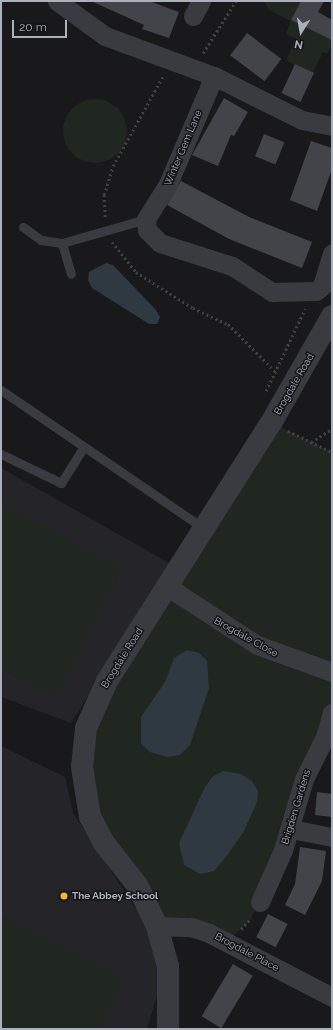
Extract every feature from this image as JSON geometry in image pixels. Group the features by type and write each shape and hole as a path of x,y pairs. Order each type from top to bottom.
{"street":[{"path":"57,1 105,36 214,76 274,108 302,120 332,126"},
{"name":"Winter Gem Lane","path":"146,219 168,184 214,76"},
{"path":"146,219 147,230 160,243 228,264 272,292 308,289 316,291 322,286 332,253"},
{"name":"Brogdale Road","path":"168,1029 168,966 157,926 137,885 96,829 88,806 82,767 86,728 97,699 168,587 203,528 284,402 332,316"},
{"name":"Brogdale Close","path":"168,587 257,645 332,672"},
{"name":"Brigden Gardens","path":"260,902 291,829 304,779 325,737 332,713"},
{"path":"291,829 332,837"},
{"name":"Brogdale Place","path":"157,926 190,927 227,941 332,997"}],"lane":[{"path":"23,227 41,240 62,243 146,219"},
{"path":"62,243 71,274"},
{"path":"1,390 203,528"},
{"path":"1,454 61,483 84,448"}],"path":[{"path":"201,59 236,1"},
{"path":"284,402 264,390 303,315 308,289"},
{"path":"271,423 332,452"},
{"path":"310,442 332,429"},
{"path":"227,941 247,924 260,902"}],"shaded area":[{"path":"264,1 298,1 318,12 309,29 332,38 332,45 327,54 323,52 313,72 286,61 296,39 286,34 291,21 269,10"},
{"path":"95,99 113,105 121,113 127,131 121,149 113,157 95,163 77,157 69,149 63,131 69,113 77,105"},
{"path":"106,263 113,265 156,310 160,317 157,324 149,324 92,288 88,280 89,272"},
{"path":"277,425 332,452 332,713 260,902 247,924 227,941 174,925 148,905 104,843 86,728"},
{"path":"1,468 171,564 71,723 1,697"},
{"path":"1,503 124,568 56,698 1,669"},
{"path":"187,650 199,653 207,661 209,688 190,745 180,755 168,757 150,752 141,744 141,717 165,682 174,658"},
{"name":"The Abbey School","path":"1,746 65,777 73,813 149,929 159,953 158,993 147,1029 1,1029"},
{"path":"223,771 241,774 252,781 258,791 257,802 244,831 226,857 214,871 200,874 184,865 179,843 204,789 212,777"},
{"path":"1,915 125,978 99,1029 1,1029"}],"building":[{"path":"91,1 149,1 179,12 169,38 142,29 144,25"},
{"path":"301,1 324,1 318,12 332,20 332,40 291,20"},
{"path":"247,33 281,59 264,81 230,55"},
{"path":"295,64 314,73 301,102 281,93"},
{"path":"224,98 248,112 234,136 231,135 218,166 192,155"},
{"path":"264,134 284,142 275,164 255,156"},
{"path":"311,141 332,148 332,169 317,211 290,200"},
{"path":"181,181 249,217 312,242 302,268 229,239 167,205"},
{"path":"317,792 332,794 332,817 315,815"},
{"path":"300,847 326,851 322,881 305,915 285,905 295,884"},
{"path":"268,914 288,924 276,947 256,937"},
{"path":"233,964 253,976 221,1028 202,1016"}],"place":[{"name":"The Abbey School","path":"64,896"}]}
